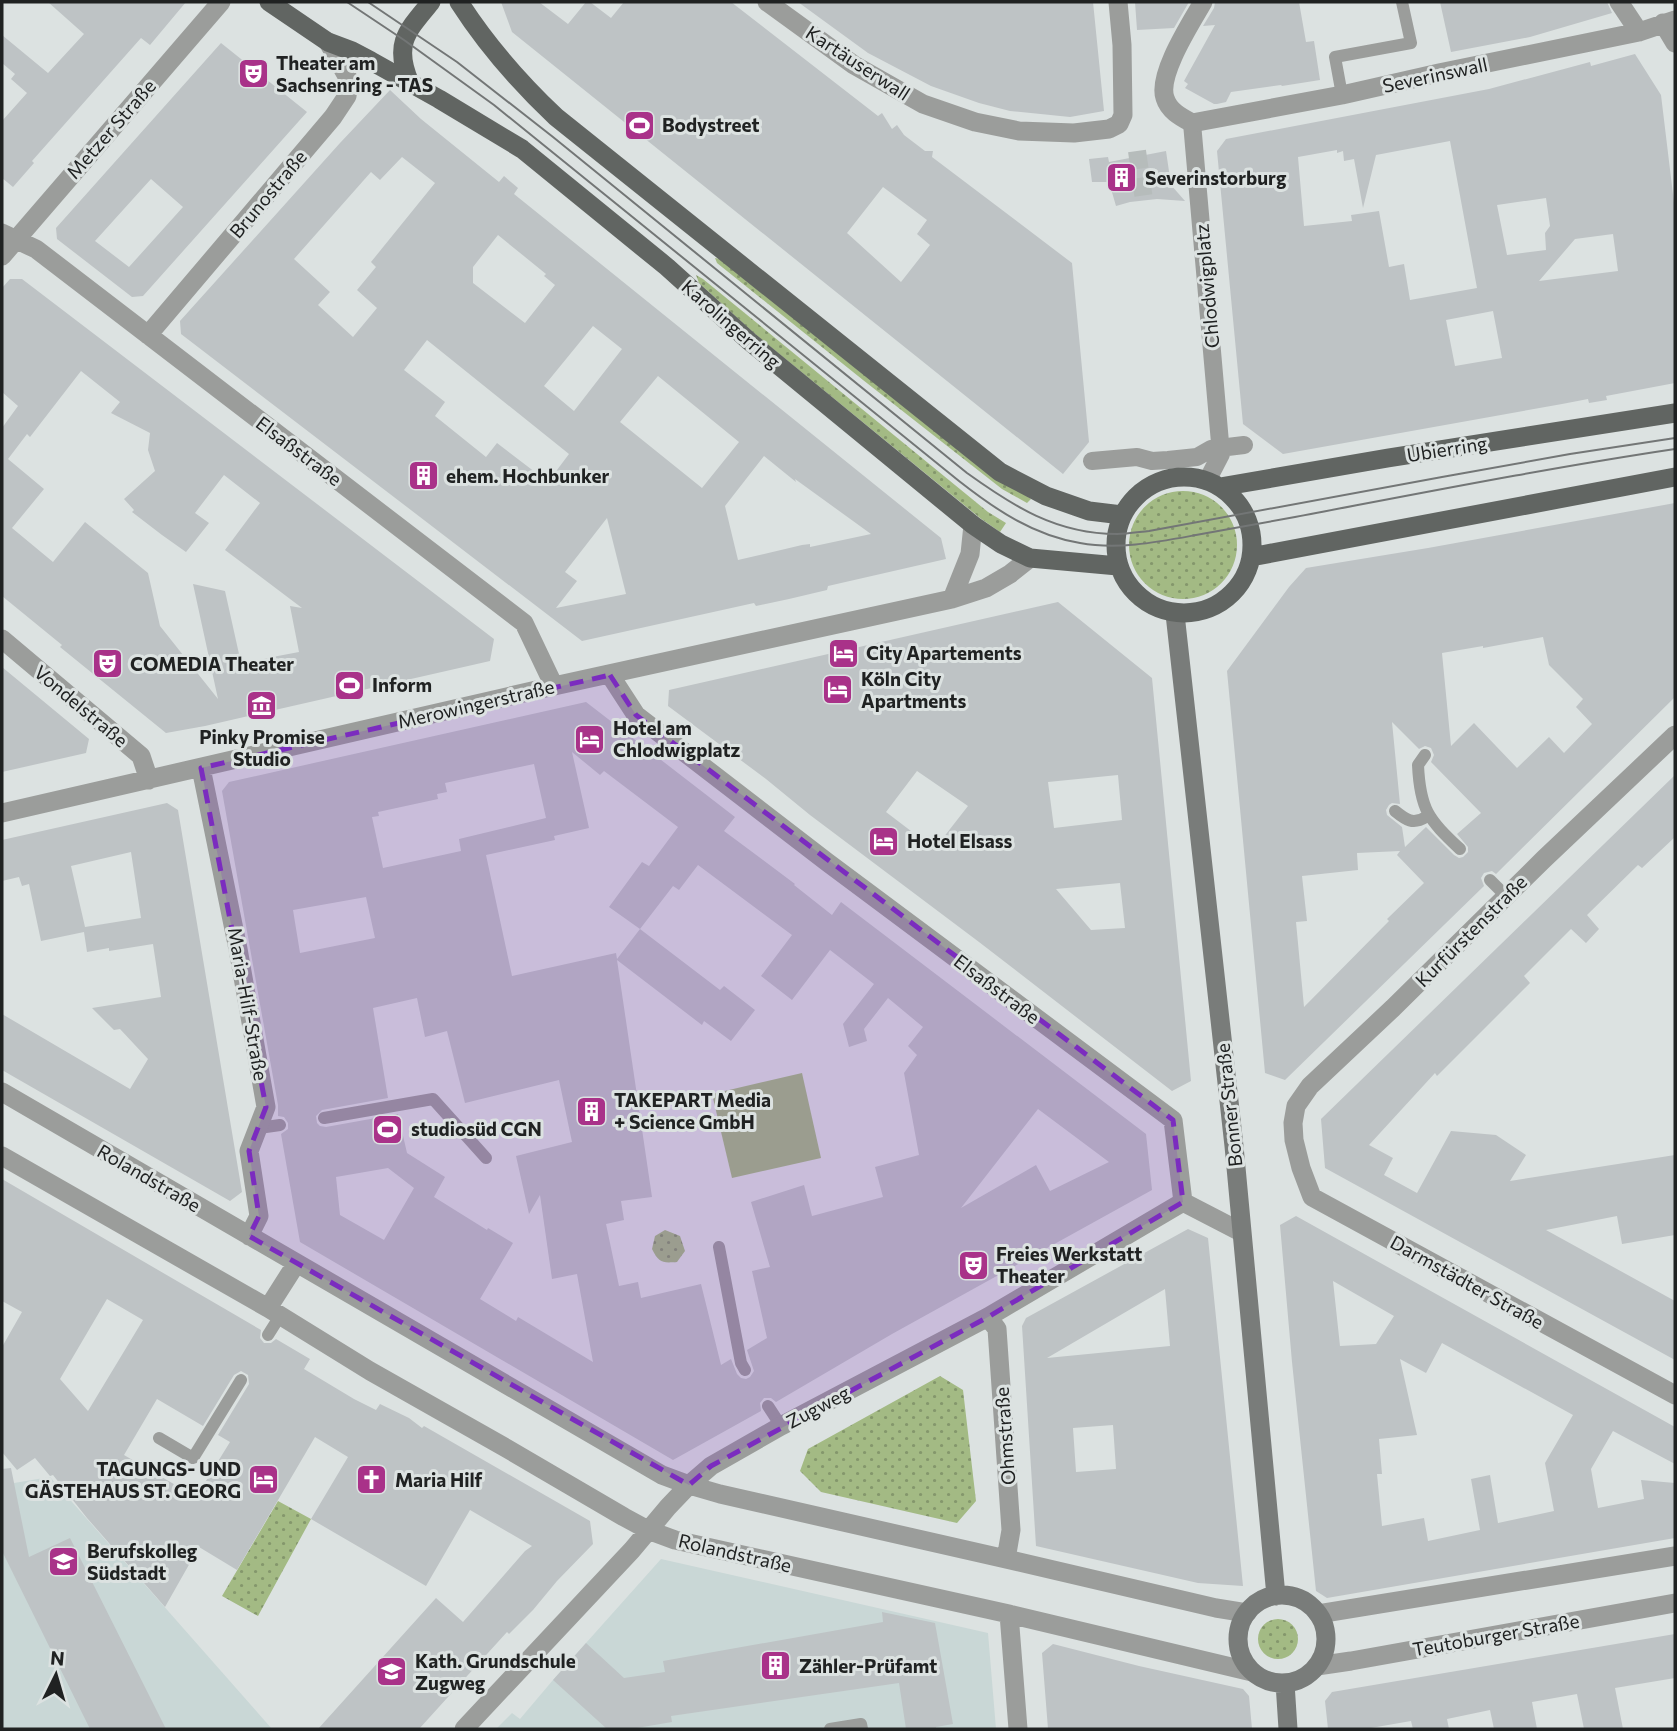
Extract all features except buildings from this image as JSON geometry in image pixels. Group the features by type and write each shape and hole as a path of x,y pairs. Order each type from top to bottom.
{"main road":[{"name":"Karolingerring","path":"269,2 328,42 352,51 522,149 667,267 749,341 973,526 1030,558 1118,566"},
{"path":"410,83 403,59 404,40 409,29 431,2"},
{"path":"459,2 472,23 524,85 556,117 1000,472 1057,500 1089,511 1122,515"},
{"name":"Ubierring","path":"1214,484 1675,413"},
{"path":"1187,477 1214,484 1234,499 1250,526 1251,557 1242,582 1224,601 1201,612 1175,614 1143,601 1130,588 1118,566 1114,546 1122,515 1133,499 1149,486 1168,479 1187,477"},
{"path":"1251,557 1675,477"},
{"name":"Bonner Straße","path":"1175,614 1216,976 1276,1596"},
{"path":"1276,1596 1292,1597 1307,1603 1324,1625 1326,1638 1324,1653 1317,1666 1300,1680 1285,1683 1267,1681 1252,1672 1241,1657 1238,1639 1240,1625 1247,1613 1265,1599 1276,1596"},
{"path":"1285,1683 1288,1729"}],"street":[{"name":"Metzer Straße","path":"2,256 9,236 221,2"},
{"name":"Kartäuserwall","path":"767,2 854,65 923,104 975,122 1019,131 1073,133 1109,128 1119,124 1123,115 1118,2"},
{"path":"1192,123 1169,106 1164,96 1163,84 1177,49 1203,2"},
{"path":"1619,2 1639,32"},
{"path":"1669,21 1675,43"},
{"name":"Severinswall","path":"1192,123 1342,95 1639,32 1669,21"},
{"name":"Brunostraße","path":"148,335 333,117 347,96 349,80 328,42"},
{"name":"Chlodwigplatz","path":"1192,123 1221,448 1214,484"},
{"name":"Elsaßstraße","path":"9,236 36,249 524,623 554,686"},
{"path":"1092,461 1137,457 1152,461 1167,451 1197,457 1211,449 1244,445"},
{"path":"952,599 970,554 973,526"},
{"name":"Merowingerstraße","path":"2,813 554,686 952,599 986,588 1030,558"},
{"name":"Vondelstraße","path":"2,639 141,756 149,780"},
{"name":"Elsaßstraße","path":"610,675 636,715 754,811 1172,1120 1183,1202"},
{"name":"Kurfürstenstraße","path":"1294,1140 1296,1106 1310,1086 1675,735"},
{"name":"Maria-Hilf-Straße","path":"201,768 238,949 266,1107 249,1152 259,1216 248,1236"},
{"name":"Rolandstraße","path":"2,1092 662,1475 720,1494 1247,1613"},
{"name":"Darmstädter Straße","path":"1294,1140 1312,1197 1675,1395"},
{"name":"Rolandstraße","path":"2,1156 648,1530 675,1539 1252,1672"},
{"path":"1183,1202 1241,1232"},
{"name":"Zugweg","path":"474,1726 689,1485 711,1466 988,1317 1183,1202"},
{"path":"274,1312 296,1264"},
{"name":"Ohmstraße","path":"988,1317 997,1329 998,1342 1011,1530 1006,1559"},
{"path":"1318,1614 1675,1556"},
{"name":"Teutoburger Straße","path":"1317,1666 1675,1603"},
{"path":"1009,1614 1018,1729"}],"lane":[{"path":"1342,95 1335,57 1410,43 1402,2"},
{"path":"1425,755 1418,765 1420,795 1424,806 1436,827 1460,849"},
{"path":"1395,811 1406,821 1419,821 1426,817"},
{"path":"1490,880 1506,896"},
{"path":"324,1118 433,1099 486,1158"},
{"path":"259,1128 279,1125"},
{"path":"719,1247 741,1363 745,1370"},
{"path":"268,1335 274,1312"},
{"path":"159,1438 192,1458 241,1380"},
{"path":"768,1406 781,1426"},
{"path":"830,1729 861,1724 862,1729"}],"highlighted area":[{"path":"610,675 636,715 1173,1120 1183,1202 988,1317 711,1466 689,1485 249,1236 259,1216 249,1151 266,1107 201,768"}],"shaded area":[{"name":"Berufskolleg Südstadt","path":"50,1477 272,1729 2,1729 2,1485"},
{"path":"661,1559 988,1633 996,1729 496,1729 512,1713 520,1719"}],"green space":[{"path":"715,258 720,259 1031,499 1027,503 1002,489 717,263"},
{"path":"696,275 988,512 1006,523 1000,532 755,334 699,283"},
{"path":"1183,491 1204,495 1221,507 1233,524 1237,545 1233,566 1221,583 1204,595 1183,599 1162,595 1145,583 1133,566 1129,545 1133,524 1145,507 1162,495"},
{"path":"802,1073 821,1158 732,1178 712,1094"},
{"path":"665,1230 680,1236 685,1251 677,1262 662,1261 652,1249 655,1236"},
{"path":"940,1376 963,1390 976,1501 957,1523 821,1492 800,1471 808,1449"},
{"path":"278,1501 311,1519 258,1616 222,1596"},
{"path":"1278,1619 1292,1625 1298,1639 1292,1653 1278,1659 1264,1653 1258,1639 1264,1625"}],"tunnel":[{"path":"1137,151 1144,200"}],"tram line":[{"path":"347,2 494,105 973,492 1016,520 1046,534 1094,545 1153,542 1675,449"},
{"path":"368,2 457,62 553,137 967,473 1019,507 1055,523 1095,533 1149,531 1570,454 1675,438"}],"place":[{"name":"Theater am Sachsenring - TAS","path":"253,74"},
{"name":"Bodystreet","path":"639,125"},
{"name":"Severinstorburg","path":"1122,178"},
{"name":"ehem. Hochbunker","path":"423,476"},
{"name":"City Apartements","path":"843,653"},
{"name":"COMEDIA Theater","path":"107,664"},
{"name":"Inform","path":"349,685"},
{"name":"Köln City Apartments","path":"838,690"},
{"name":"Pinky Promise Studio","path":"262,706"},
{"name":"Hotel am Chlodwigplatz","path":"590,739"},
{"name":"Hotel Elsass","path":"884,841"},
{"name":"TAKEPART Media + Science GmbH","path":"591,1111"},
{"name":"studiosüd CGN","path":"388,1129"},
{"name":"Freies Werkstatt Theater","path":"973,1265"},
{"name":"TAGUNGS- UND GÄSTEHAUS ST. GEORG","path":"264,1480"},
{"name":"Maria Hilf","path":"372,1480"},
{"name":"Berufskolleg Südstadt","path":"64,1562"},
{"name":"Zähler-Prüfamt","path":"776,1666"},
{"name":"Kath. Grundschule Zugweg","path":"392,1672"}]}
